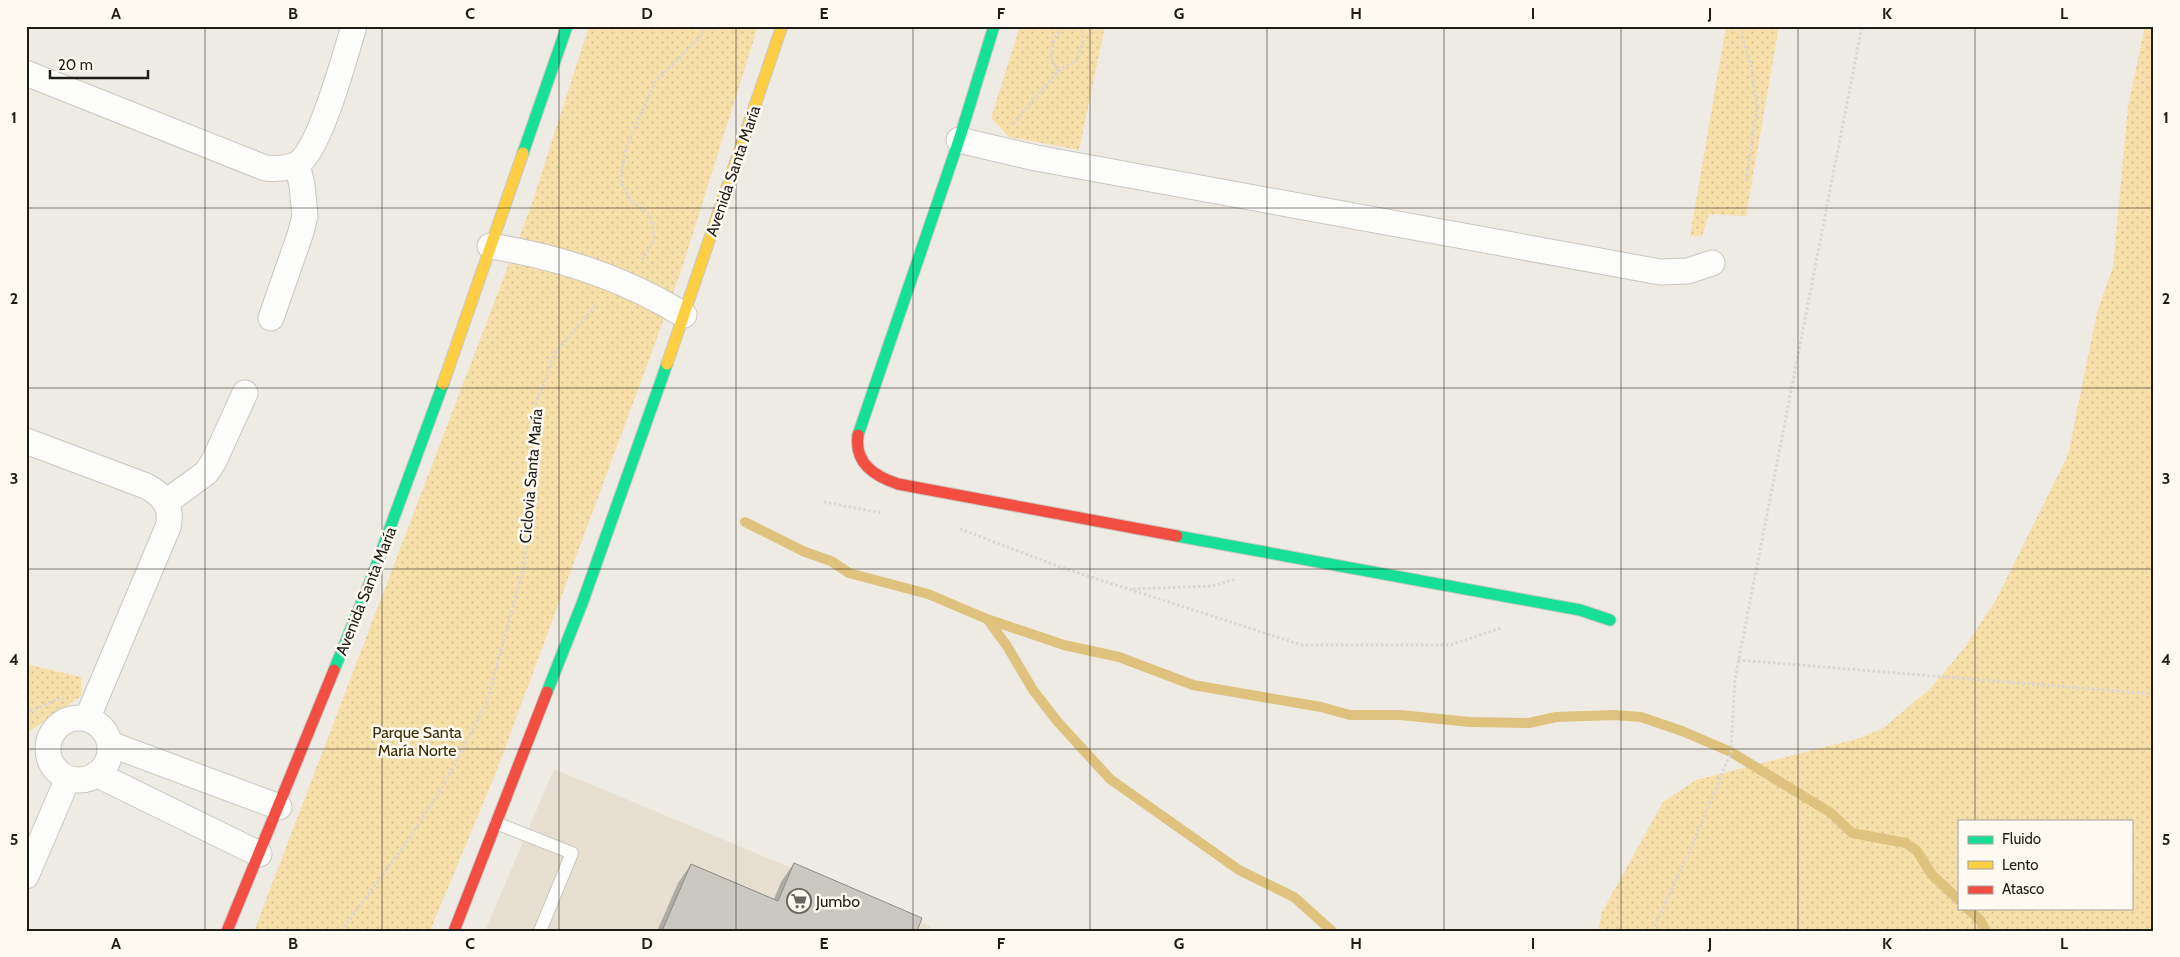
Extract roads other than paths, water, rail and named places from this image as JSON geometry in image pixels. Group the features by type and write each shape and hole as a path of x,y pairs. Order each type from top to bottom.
{"street":[{"path":"26,73 265,168 288,167 297,164 310,151 318,135 354,26"},
{"name":"Avenida Santa María","path":"227,931 372,577 416,461 566,26"},
{"name":"Avenida Santa María","path":"454,931 582,601 638,450 782,26"},
{"path":"994,26 959,140 859,428 857,439 862,460 868,469 876,476 898,484 1580,610 1610,620"},
{"path":"959,140 996,149 1660,272 1688,271 1712,263"},
{"path":"271,318 305,216 303,193 297,164"},
{"path":"490,246 538,255 579,266 619,280 653,296 684,315"},
{"path":"166,502 206,473 214,461 246,393"},
{"path":"26,441 146,486 161,496 166,502 170,518 168,527 87,719"},
{"path":"87,719 102,728 110,744 107,761 96,774 78,780 60,774 54,767 48,749 49,740 60,724 68,720 87,719"},
{"path":"110,744 279,807"},
{"path":"96,774 259,854"},
{"path":"26,876 68,778"}],"lane":[{"path":"496,823 572,853 540,931"}],"waterway":[{"path":"745,522 805,552 831,561 849,573 928,594 987,619 1064,645 1119,657 1193,685 1321,707 1350,715 1400,715 1470,722 1529,723 1556,717 1614,715 1641,717 1682,731 1731,752 1831,813 1852,833 1906,843 1917,851 1932,875 1958,899"},
{"path":"988,620 1007,646 1033,690 1057,721 1110,779 1239,870 1294,897 1332,931"},
{"path":"1969,910 1980,920 1986,931"}],"place":[{"name":"Jumbo","path":"799,901"}],"park label":[{"name":"Parque Santa María Norte","path":"417,741"}]}
